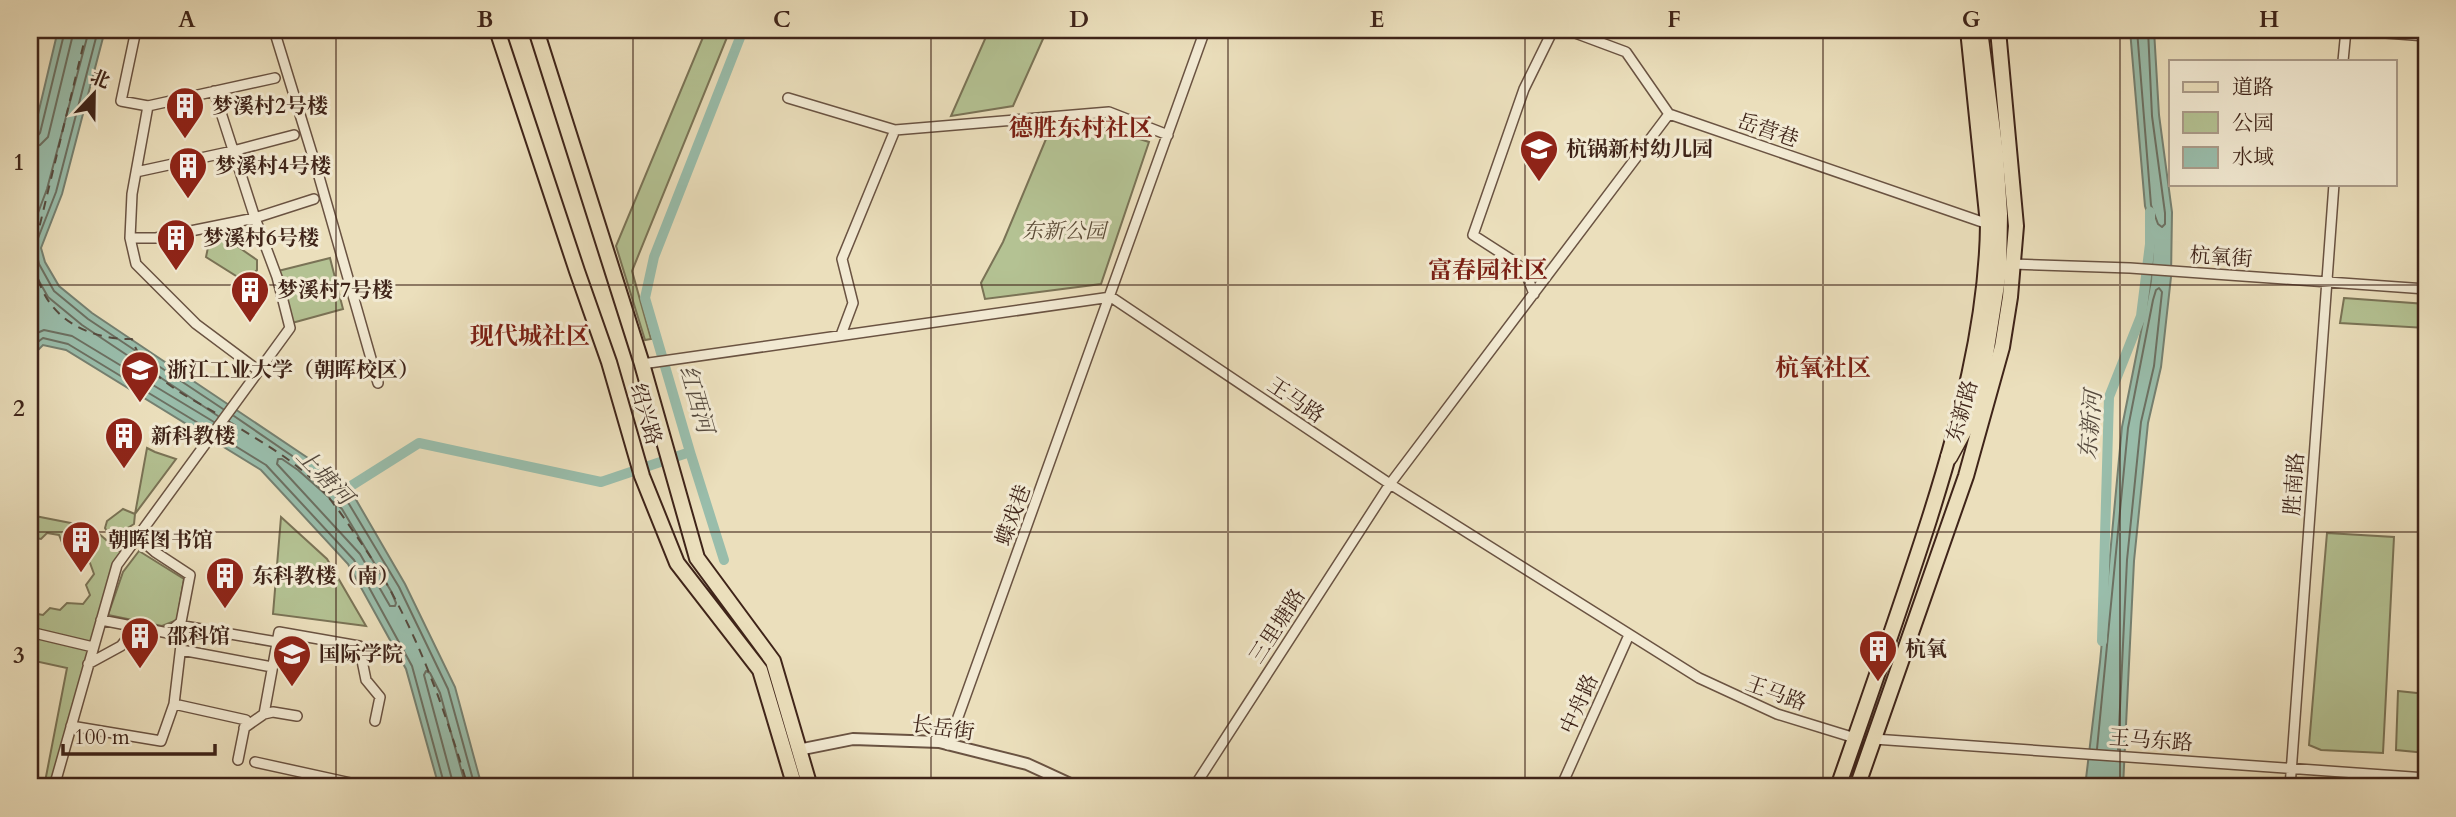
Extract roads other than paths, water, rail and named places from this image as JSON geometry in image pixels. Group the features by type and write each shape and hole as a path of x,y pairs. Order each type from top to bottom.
{"highway":[{"path":"1949,457 1966,426 1979,392 1998,272 1999,214 1995,154 1979,30"}],"main road":[{"name":"绍兴路","path":"497,30 609,362 640,469 677,564 760,670 795,787"},
{"name":"绍兴路","path":"536,30 649,363 670,459 697,558 773,661 810,787"},
{"name":"东新路","path":"1838,787 1949,457 1974,351 1987,253 1988,223 1968,30"},
{"name":"东新路","path":"1857,787 1966,476 2002,347 2015,226 1998,30"}],"street":[{"path":"136,30 121,101 148,106 275,78"},
{"path":"274,30 378,383"},
{"name":"蝶戏巷","path":"948,744 1205,30"},
{"path":"1534,294 1527,276 1515,262 1473,235 1524,89 1553,30"},
{"path":"1567,30 1626,52 1669,114"},
{"path":"2343,60 2346,30 2426,36"},
{"path":"54,787 117,565 290,328 277,277 214,91"},
{"path":"788,98 895,130 1109,112 1168,135"},
{"path":"148,106 136,172 130,238 136,264 163,294 196,324 259,371"},
{"name":"三里塘路","path":"1194,787 1390,484 1669,114"},
{"name":"岳营巷","path":"1669,114 1988,223"},
{"path":"841,335 853,303 842,259 895,130"},
{"path":"136,172 294,135"},
{"name":"胜南路","path":"2290,787 2334,186"},
{"path":"130,238 156,238 255,218 314,199"},
{"name":"杭氧街","path":"2012,264 2164,270 2426,289"},
{"path":"649,363 1111,297"},
{"name":"王马路","path":"1111,297 1390,484 1719,689 1777,714 1855,738"},
{"path":"101,620 168,633 181,622 190,575 138,537"},
{"path":"176,626 277,642"},
{"path":"71,726 161,741 174,704 181,650 176,626"},
{"path":"88,664 121,646 136,627"},
{"path":"30,632 93,648"},
{"path":"264,714 279,632 359,646 366,680 380,697 375,722"},
{"name":"中舟路","path":"1561,787 1629,635"},
{"path":"181,650 272,667"},
{"path":"174,704 246,720 238,760"},
{"path":"244,728 264,714 272,712 297,716"},
{"name":"长岳街","path":"798,750 853,739 948,744 1027,764 1077,787"},
{"name":"王马东路","path":"1874,739 2426,778"},
{"path":"255,762 369,787"}],"water":[{"name":"上塘河","path":"58,30 105,30 62,194 41,248 45,262 59,286 92,313 308,458 355,498 405,584 455,687 482,787 439,787 406,669 348,564 261,470 66,350 43,345 30,365 30,148"},
{"path":"2130,30 2154,30 2159,115 2172,212 2171,277 2161,367 2148,423 2134,561 2123,787 2085,787 2100,662 2122,427 2151,281 2154,234 2145,206"}],"waterway":[{"name":"红西河","path":"335,496 419,443 601,482 690,452 645,298 654,257 743,30"},
{"name":"东新河","path":"2102,641 2109,397 2141,316 2150,244 2150,212"},
{"path":"690,452 724,560"}],"place":[{"name":"梦溪村2号楼","path":"185,140"},
{"name":"杭锅新村幼儿园","path":"1539,183"},
{"name":"梦溪村4号楼","path":"188,200"},
{"name":"梦溪村6号楼","path":"176,272"},
{"name":"梦溪村7号楼","path":"250,324"},
{"name":"浙江工业大学（朝晖校区）","path":"140,404"},
{"name":"新科教楼","path":"124,470"},
{"name":"朝晖图书馆","path":"81,574"},
{"name":"东科教楼（南）","path":"225,610"},
{"name":"邵科馆","path":"140,670"},
{"name":"杭氧","path":"1878,683"},
{"name":"国际学院","path":"292,688"}],"district":[{"name":"德胜东村社区","path":"1081,128"},
{"name":"富春园社区","path":"1488,270"},
{"name":"现代城社区","path":"530,336"},
{"name":"杭氧社区","path":"1823,368"}],"park label":[{"name":"东新公园","path":"1064,231"}]}
